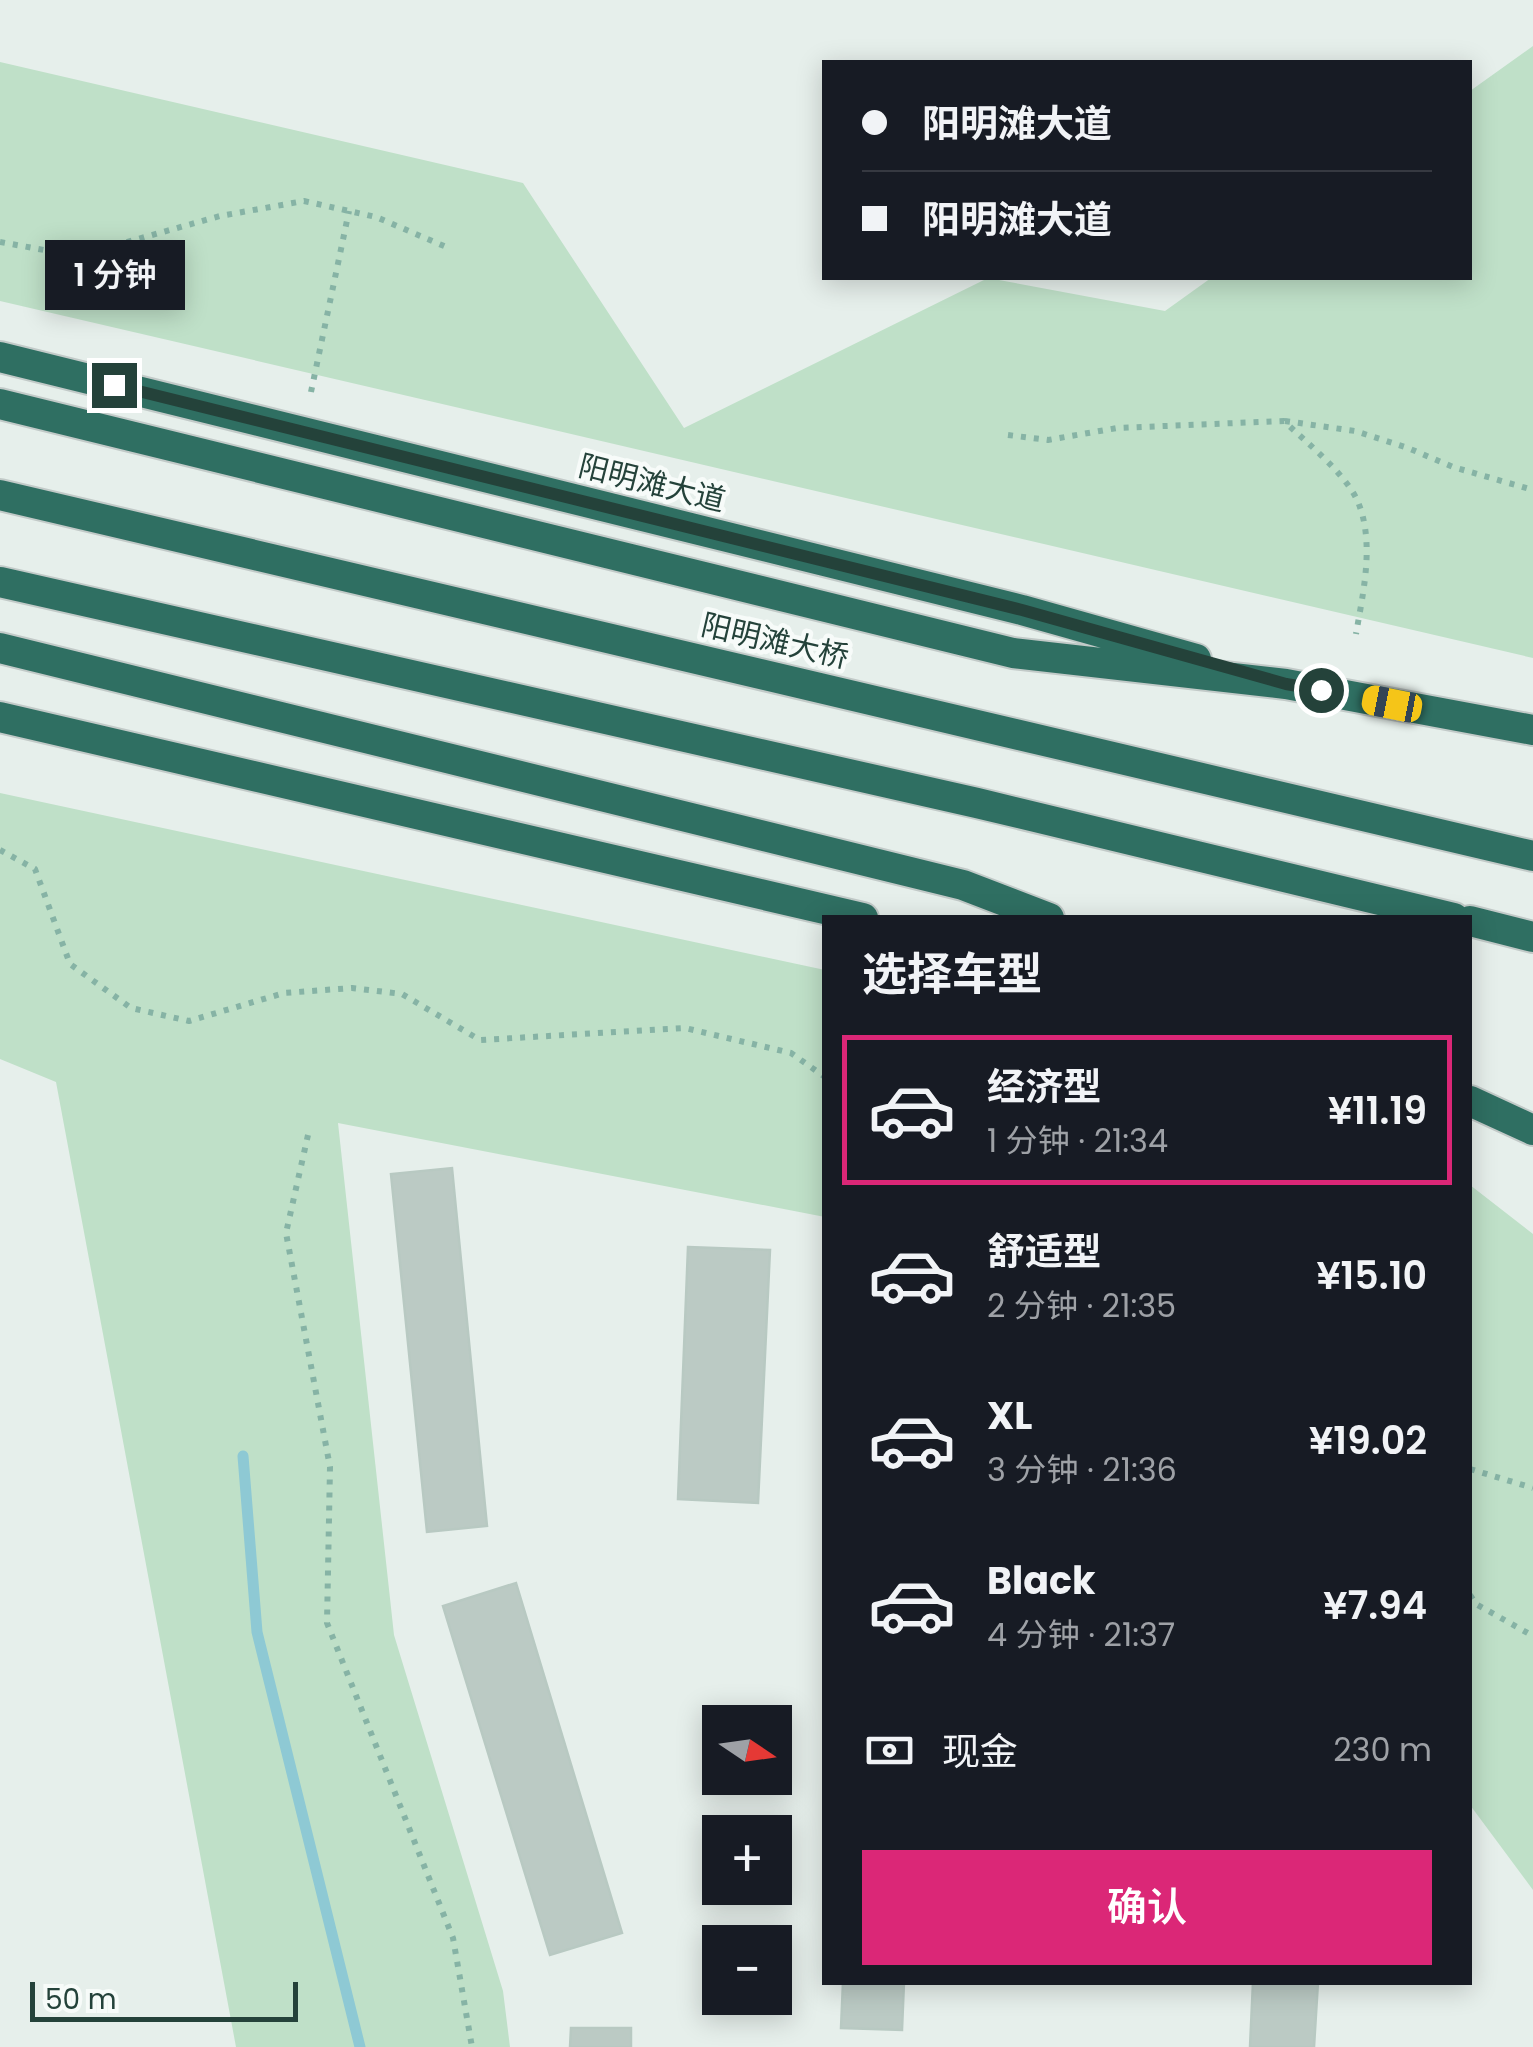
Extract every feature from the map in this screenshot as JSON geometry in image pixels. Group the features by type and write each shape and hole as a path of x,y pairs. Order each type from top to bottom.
{"highway":[{"name":"阳明滩大道","path":"0,357 1002,606 1286,684"},
{"path":"0,404 1012,653 1286,684 1533,730"},
{"name":"阳明滩大桥","path":"0,495 1533,856"},
{"path":"0,582 977,804 1441,915"},
{"path":"0,648 963,885 1040,915"},
{"path":"0,717 851,915"},
{"path":"1472,922 1533,936"},
{"path":"1472,1102 1533,1130"}],"path":[{"path":"0,242 77,256 220,216 304,201 376,218 451,249"},
{"path":"311,392 349,211"},
{"path":"1284,421 1324,458 1357,500 1366,532 1365,584 1356,634"},
{"path":"1008,435 1048,440 1117,428 1284,421 1355,431 1454,467 1533,490"},
{"path":"0,850 35,869 70,964 131,1008 189,1021 284,993 352,988 402,994 480,1040 686,1028 792,1053 822,1075"},
{"path":"308,1135 286,1233 330,1466 328,1624 453,1938 472,2047"},
{"path":"1472,1471 1533,1488"},
{"path":"1472,1598 1533,1636"}],"green space":[{"path":"1533,46 1533,658 0,301 0,62 523,183 684,428 984,280 1165,311 1208,280 1472,280 1472,90"},
{"path":"0,793 822,969 822,1216 338,1123 394,1635 503,1991 510,2047 236,2047 56,1082 0,1059"},
{"path":"1472,1187 1533,1234 1533,1890 1472,1808"}],"building":[{"path":"452,1168 487,1526 427,1532 391,1174"},
{"path":"688,1247 770,1250 758,1503 678,1499"},
{"path":"516,1583 622,1933 550,1955 443,1606"},
{"path":"843,1985 904,1985 902,2030 841,2028"},
{"path":"1253,1985 1318,1985 1314,2047 1250,2047"},
{"path":"571,2028 631,2028 631,2047 570,2047"}],"waterway":[{"path":"243,1456 257,1632 360,2047"}],"route":[{"path":"114,385 1022,610 1286,684 1321,690"}]}
